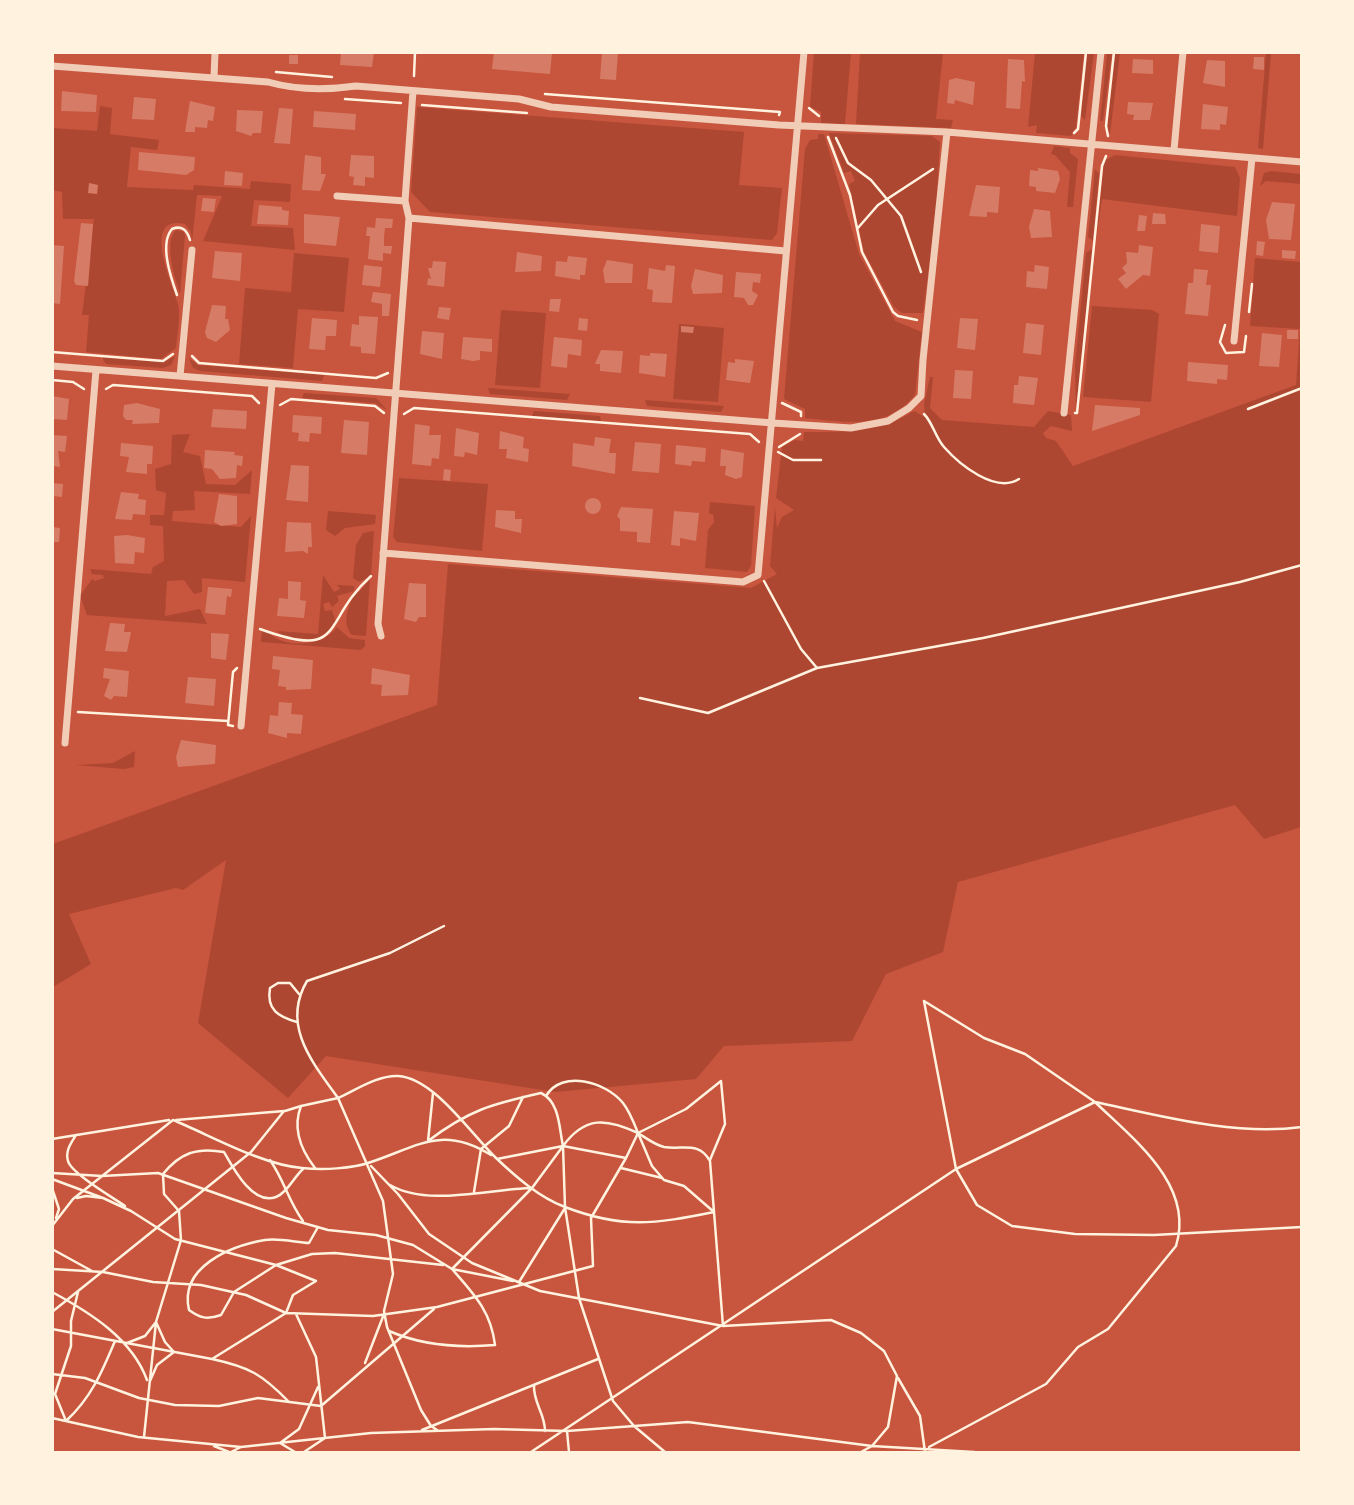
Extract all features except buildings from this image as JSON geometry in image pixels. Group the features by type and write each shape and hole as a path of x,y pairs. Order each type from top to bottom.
{"street":[{"path":"214,78 215,52"},
{"path":"383,553 743,582 754,579 760,572 803,52"},
{"path":"1064,412 1101,52"},
{"path":"1174,150 1183,52"},
{"path":"52,66 320,89 356,86 519,99 564,108 828,128 947,132 1301,162"},
{"path":"381,636 378,624 410,218 405,201 413,91"},
{"path":"52,366 773,423 864,427 901,414 916,402 923,392 927,321 947,132"},
{"path":"1234,341 1252,158"},
{"path":"337,196 405,201"},
{"path":"410,218 786,251"},
{"path":"180,376 192,250"},
{"path":"65,743 96,370"},
{"path":"241,726 272,384"}],"path":[{"path":"414,76 415,52"},
{"path":"1073,136 1078,129 1086,52"},
{"path":"1100,125 1106,126 1114,52"},
{"path":"828,128 844,158 871,180 907,227 918,268 931,287"},
{"path":"828,128 850,195 864,255 892,312 902,318 927,321"},
{"path":"857,229 866,215 924,176 945,152"},
{"path":"1064,412 1077,413 1102,163 1104,157 1113,154"},
{"path":"186,315 170,268 167,248 169,232 184,228 190,237 192,250"},
{"path":"52,352 163,360 175,353 182,353 189,354 199,363 376,377 390,373"},
{"path":"52,380 74,382 87,390"},
{"path":"100,391 113,384 252,396 264,407"},
{"path":"1248,409 1301,388"},
{"path":"276,408 290,399 375,406 387,414"},
{"path":"781,401 801,412 801,418"},
{"path":"400,415 414,408 750,434 762,449"},
{"path":"924,414 944,448 988,481 1007,484 1019,479"},
{"path":"800,431 799,437 777,451 793,460 821,460"},
{"path":"640,698 708,713 817,668 983,638 1241,582 1301,565"},
{"path":"760,572 801,649 817,668"},
{"path":"260,629 299,642 323,639 332,632 352,593 374,574"},
{"path":"67,712 103,711 228,721"},
{"path":"364,1366 384,1314 393,1274 383,1201 369,1163 338,1098 305,1052 295,1009 299,994 307,981 390,953 444,926"},
{"path":"297,1022 281,1017 272,1010 268,996 270,988 278,982 290,984 299,994"},
{"path":"925,1451 1046,1384 1078,1347 1108,1329 1176,1246 1180,1234 1175,1197 1159,1165 1096,1102 1025,1054 984,1038 924,1001 956,1169 977,1205 1012,1226 1075,1234 1180,1234 1301,1227"},
{"path":"52,1139 173,1120 284,1111 338,1098 378,1080 399,1076 417,1082 433,1092 483,1147 547,1200 565,1208 591,1217 630,1224 714,1212"},
{"path":"546,1096 551,1087 574,1080 594,1084 622,1102 652,1166 662,1178"},
{"path":"52,1269 103,1272 234,1292 286,1313 296,1314 384,1314 437,1307 520,1283 575,1272 593,1266 591,1217 621,1168 638,1133 686,1109 720,1081 725,1124 710,1161 723,1326"},
{"path":"428,1141 433,1092"},
{"path":"173,1120 270,1160 303,1169 369,1163 428,1141 458,1118 491,1104 523,1097 546,1096"},
{"path":"546,1096 555,1107 563,1146 565,1208 579,1298 613,1401 634,1426 665,1452"},
{"path":"473,1193 483,1147 509,1126 523,1097"},
{"path":"531,1452 613,1401 956,1169 1096,1102 1180,1120 1278,1130 1301,1127"},
{"path":"301,1106 296,1118 298,1134 306,1156 316,1168"},
{"path":"52,1312 251,1152 284,1111"},
{"path":"52,1226 74,1199 173,1120"},
{"path":"452,1269 532,1188 575,1130 592,1123 615,1123 661,1146 697,1147 710,1161"},
{"path":"76,1135 68,1148 67,1161 74,1171 157,1228 181,1240 276,1265 316,1281 293,1295 286,1313 212,1359"},
{"path":"428,1141 460,1140 483,1147"},
{"path":"497,1159 563,1146 626,1158"},
{"path":"163,1174 186,1153 205,1148 224,1153 248,1188 264,1198 275,1198 303,1169"},
{"path":"270,1160 291,1205 305,1223"},
{"path":"369,1163 429,1234 463,1256 540,1291 723,1326 831,1320 860,1333 884,1351 920,1416 925,1451"},
{"path":"621,1168 684,1186 714,1212"},
{"path":"52,1172 102,1176 163,1174 318,1227 413,1245 452,1269 475,1296 493,1323 495,1345 471,1347 401,1336 389,1331"},
{"path":"144,1437 151,1347 166,1283 181,1240 179,1210 164,1194 163,1174"},
{"path":"52,1179 131,1210"},
{"path":"390,1185 402,1192 425,1196 532,1188"},
{"path":"52,1188 59,1209 55,1221"},
{"path":"74,1199 86,1196 103,1198"},
{"path":"520,1283 565,1208"},
{"path":"318,1227 309,1243 267,1240 228,1251 198,1270 189,1284 189,1310 199,1317 221,1315 234,1292 276,1265 312,1254 335,1253 446,1265"},
{"path":"52,1249 92,1271"},
{"path":"452,1269 520,1283"},
{"path":"52,1292 68,1300 127,1343 140,1360 148,1384"},
{"path":"66,1421 55,1394 59,1374 71,1346 69,1332 78,1292"},
{"path":"52,1374 97,1382 147,1399 175,1405 219,1406 258,1398 321,1406 364,1366 437,1307"},
{"path":"296,1314 316,1357 325,1438"},
{"path":"384,1314 421,1410 431,1426 439,1430"},
{"path":"127,1343 145,1336 156,1322"},
{"path":"156,1322 165,1342 174,1352"},
{"path":"52,1329 247,1366 267,1379 289,1402"},
{"path":"66,1421 81,1407 97,1382 115,1340"},
{"path":"148,1384 157,1365 174,1352"},
{"path":"419,1431 599,1359"},
{"path":"861,1452 872,1446 888,1427 897,1376"},
{"path":"280,1443 299,1429 312,1405 319,1384"},
{"path":"534,1385 533,1399 545,1418 545,1431"},
{"path":"52,1418 144,1437 241,1447 419,1431 567,1431 688,1422 872,1446 974,1452"},
{"path":"567,1431 569,1452"},
{"path":"304,1452 325,1438"},
{"path":"280,1443 295,1452"},
{"path":"211,1444 230,1452 241,1447"}],"shaded area":[{"path":"814,53 851,53 845,124 821,123 821,112 810,107"},
{"path":"860,53 943,53 936,119 953,120 951,128 856,124"},
{"path":"1035,53 1084,53 1076,127 1071,136 1036,133 1037,125 1028,127"},
{"path":"1087,53 1094,53 1085,120 1081,116"},
{"path":"1107,53 1112,53 1103,121 1100,121"},
{"path":"1115,53 1120,53 1110,134 1107,129"},
{"path":"1266,53 1271,53 1263,149 1258,148"},
{"path":"100,106 112,108 110,134 159,140 157,150 131,147 127,187 193,190 194,185 250,189 251,181 291,184 290,202 254,200 251,226 293,228 295,250 203,241 222,196 197,195 192,242 191,232 185,224 171,224 164,230 163,254 179,314 176,348 161,359 86,352 89,315 82,315 94,219 63,219 62,192 53,190 52,128 97,131"},
{"path":"417,107 744,132 739,185 782,188 777,233 772,240 430,212 411,192"},
{"path":"829,133 932,136 940,142 936,213 923,313 902,313 894,307 864,252 849,184 855,181 851,171 844,173"},
{"path":"818,134 824,134 859,254 895,321 922,332 915,395 891,414 864,422 805,418 805,409 784,399 805,149 810,140 818,139"},
{"path":"1054,146 1070,148 1070,153 1078,159 1073,207 1067,207 1070,172 1051,154"},
{"path":"1115,155 1235,167 1240,178 1237,216 1102,199 1096,241 1104,161"},
{"path":"1095,169 1099,174 1093,241 1088,237"},
{"path":"1271,171 1301,174 1301,184 1266,181 1260,186 1264,173"},
{"path":"176,230 184,232 185,236 180,294 170,252 170,243"},
{"path":"1092,249 1076,411 1075,365 1086,253"},
{"path":"294,253 349,258 344,312 298,309 293,368 239,364 245,288 291,292"},
{"path":"1255,258 1301,262 1301,827 1264,839 1235,805 958,882 943,952 886,974 852,1041 724,1046 696,1079 555,1092 326,1056 288,1098 198,1023 226,860 183,890 176,888 69,914 91,964 53,987 53,844 437,705 448,564 751,588 777,574 770,566 775,507 777,528 782,517 794,510 776,498 782,447 795,440 803,441 804,432 874,427 914,411 925,417 924,403 930,377 933,377 930,408 942,420 1034,427 1048,411 1071,415 1072,431 1051,426 1043,433 1046,438 1056,441 1073,466 1296,385 1300,329 1250,326"},
{"path":"1092,306 1152,310 1159,314 1151,402 1083,397"},
{"path":"501,310 546,313 540,388 495,385"},
{"path":"679,324 724,328 718,402 673,399"},
{"path":"175,356 171,365 163,368 106,364 103,360 103,357 164,362"},
{"path":"189,358 198,365 324,375 322,381 200,371 193,368"},
{"path":"488,388 570,394 567,400 490,394"},
{"path":"304,393 376,398 387,410 375,403 302,398"},
{"path":"645,400 724,406 721,412 647,406"},
{"path":"534,411 600,416 601,421 532,416"},
{"path":"190,434 183,452 200,456 206,484 235,485 252,470 250,494 194,491 195,510 173,511 172,521 241,527 251,516 245,582 202,578 202,592 194,594 184,580 167,581 165,616 200,609 207,624 87,615 80,596 92,579 95,581 104,578 103,575 92,574 90,569 151,574 153,567 164,561 163,526 150,525 150,515 164,515 166,493 156,490 155,469 171,464 172,435"},
{"path":"399,478 488,484 482,551 397,542 393,537"},
{"path":"710,502 755,506 751,566 747,572 705,568 708,530 714,522 713,514 709,514"},
{"path":"328,511 376,515 375,524 345,528 335,536 326,530"},
{"path":"374,531 371,576 359,582 353,578 356,545 363,533"},
{"path":"323,575 334,592 340,589 337,585 354,586 354,591 337,596 339,601 332,607 329,602 323,604 325,611 332,610 336,623 331,630 308,641 292,640 277,631 318,634"},
{"path":"370,579 366,636 352,635 346,620 348,609 355,593"},
{"path":"337,627 349,638 365,640 365,646 361,650 261,642 262,629 286,642 305,643 323,638"},
{"path":"135,751 134,767 124,769 76,765 113,763"}]}
